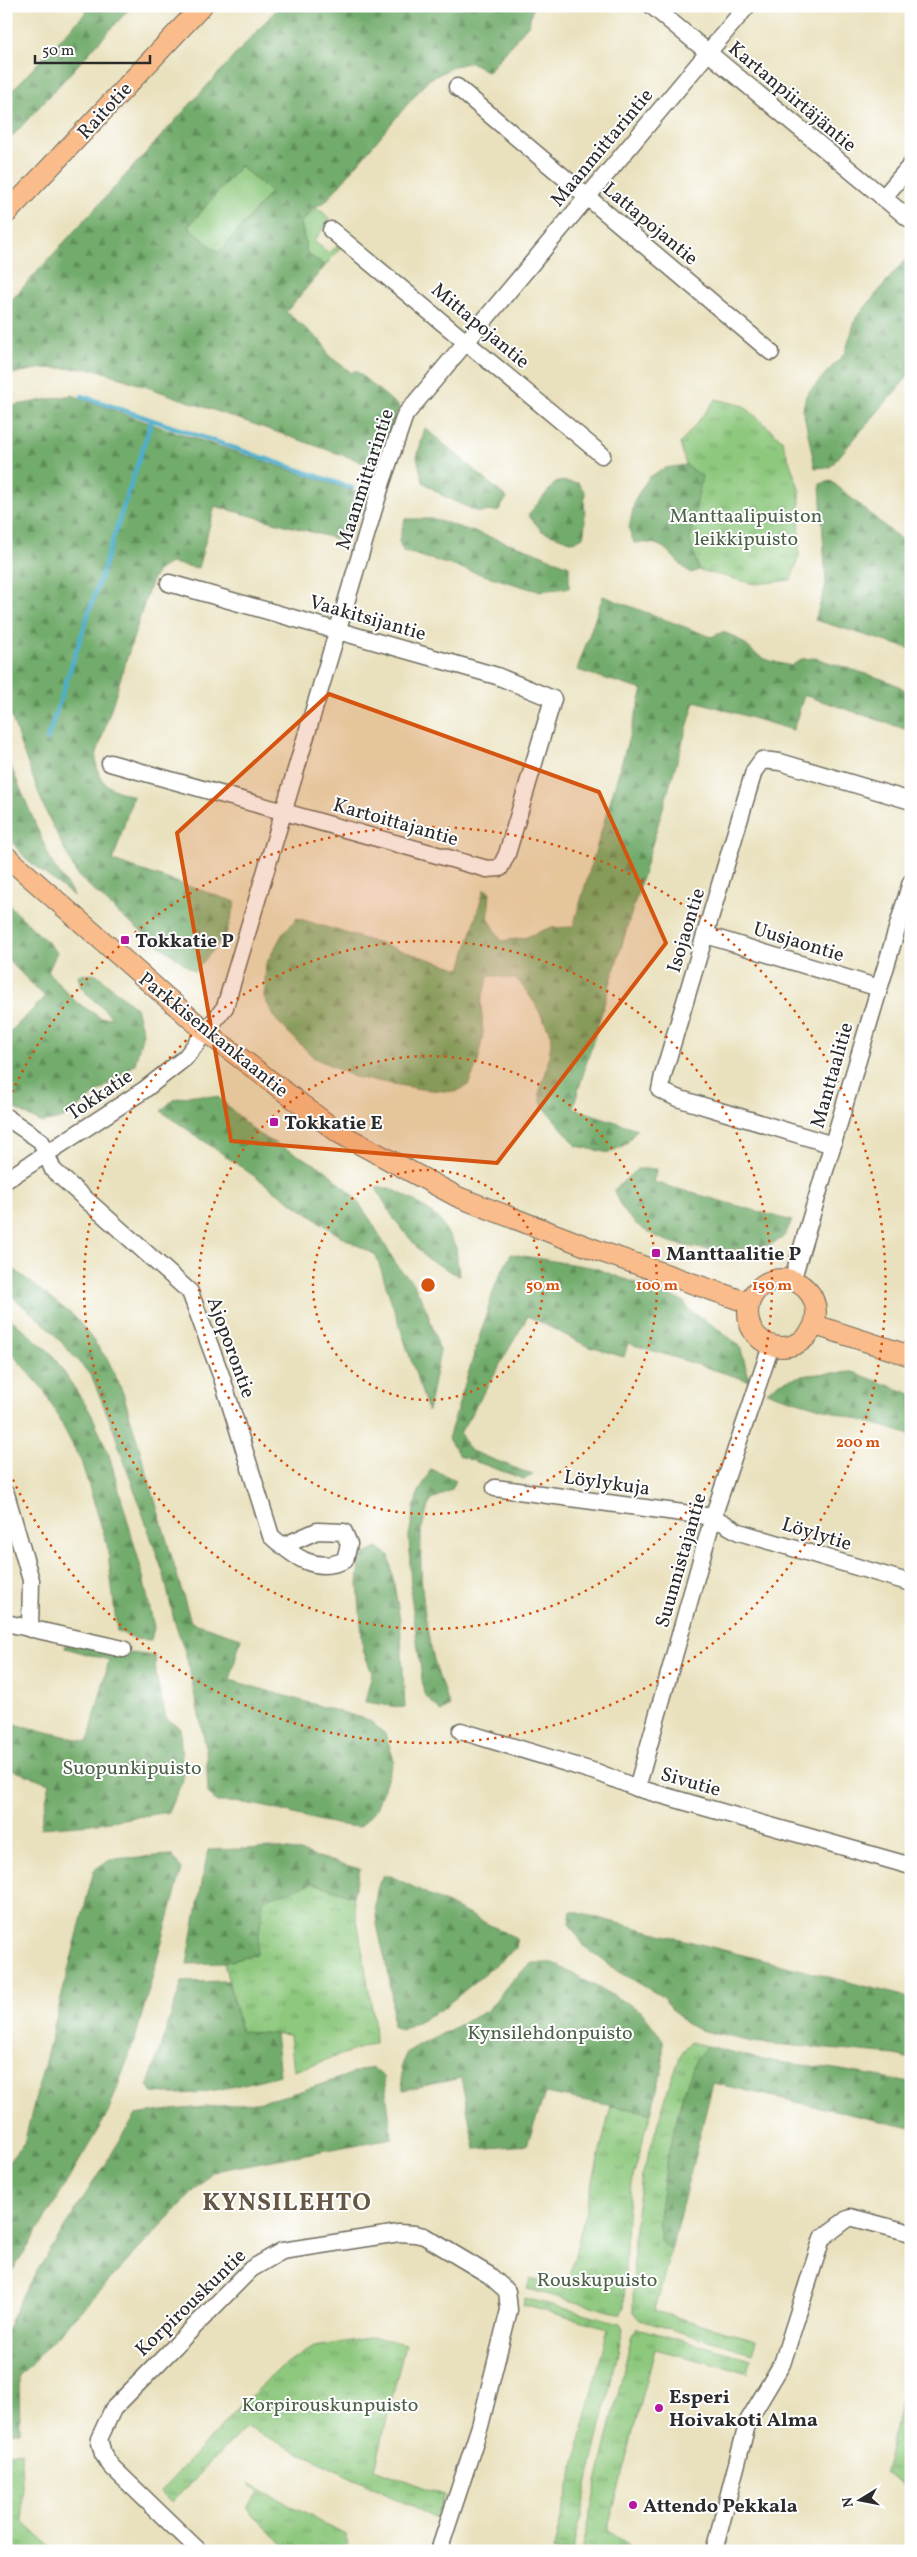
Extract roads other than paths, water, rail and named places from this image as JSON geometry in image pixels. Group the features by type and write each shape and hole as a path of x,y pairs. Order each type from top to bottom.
{"main road":[{"name":"Raitotie","path":"6,214 202,6"},
{"name":"Parkkisenkankaantie","path":"6,856 206,1032 339,1133 458,1197 571,1241 749,1303"},
{"path":"787,1279 792,1281 806,1288 813,1298 817,1314 815,1325 809,1335 801,1342 790,1347 779,1348 771,1346 756,1337 750,1329 747,1316 749,1303 757,1289 768,1282 787,1279"},
{"path":"815,1325 911,1356"}],"street":[{"name":"Kartanpiirtäjäntie","path":"652,6 908,218"},
{"name":"Maanmittarintie","path":"206,1032 226,1007 387,466 405,415 747,6"},
{"name":"Lattapojantie","path":"457,87 771,352"},
{"path":"883,198 911,165"},
{"name":"Mittapojantie","path":"331,230 466,340 602,456"},
{"name":"Vaakitsijantie","path":"169,583 497,676 553,699"},
{"name":"Kartoittajantie","path":"110,763 487,869 500,868 507,854 553,699"},
{"name":"Isojaontie","path":"833,1145 677,1098 660,1090 754,771 762,760 780,762 911,801"},
{"name":"Manttaalitie","path":"792,1281 911,882"},
{"name":"Uusjaontie","path":"706,935 879,988"},
{"name":"Tokkatie","path":"6,1180 144,1090 185,1058 206,1032"},
{"name":"Ajoporontie","path":"6,1117 41,1141 53,1170 190,1292 222,1378 271,1536 283,1546"},
{"name":"Suunnistajantie","path":"637,1788 713,1517 771,1346"},
{"name":"Löylykuja","path":"495,1488 713,1517"},
{"path":"6,1494 31,1580 30,1629"},
{"name":"Löylytie","path":"713,1517 739,1532 911,1583"},
{"path":"6,1623 123,1649"},
{"name":"Sivutie","path":"461,1731 599,1773 637,1788 911,1866"},
{"path":"714,2551 748,2421 782,2364 822,2238 850,2217 911,2233"},
{"name":"Korpirouskuntie","path":"199,2551 111,2466 103,2454 99,2439 113,2409 251,2269 267,2258 282,2251 399,2234 424,2236 489,2275 507,2291 509,2310 480,2426 439,2551"}],"waterway":[{"path":"82,396 352,488"},
{"path":"47,740 152,420"}],"place":[{"name":"Tokkatie P","path":"125,940"},
{"name":"Tokkatie E","path":"274,1122"},
{"name":"Manttaalitie P","path":"656,1253"},
{"name":"Esperi Hoivakoti Alma","path":"659,2408"},
{"name":"Attendo Pekkala","path":"633,2505"}],"district":[{"name":"KYNSILEHTO","path":"287,2201"}],"park label":[{"name":"Manttaalipuiston leikkipuisto","path":"746,526"},
{"name":"Suopunkipuisto","path":"132,1767"},
{"name":"Kynsilehdonpuisto","path":"550,2032"},
{"name":"Rouskupuisto","path":"597,2279"},
{"name":"Korpirouskunpuisto","path":"330,2404"}]}
